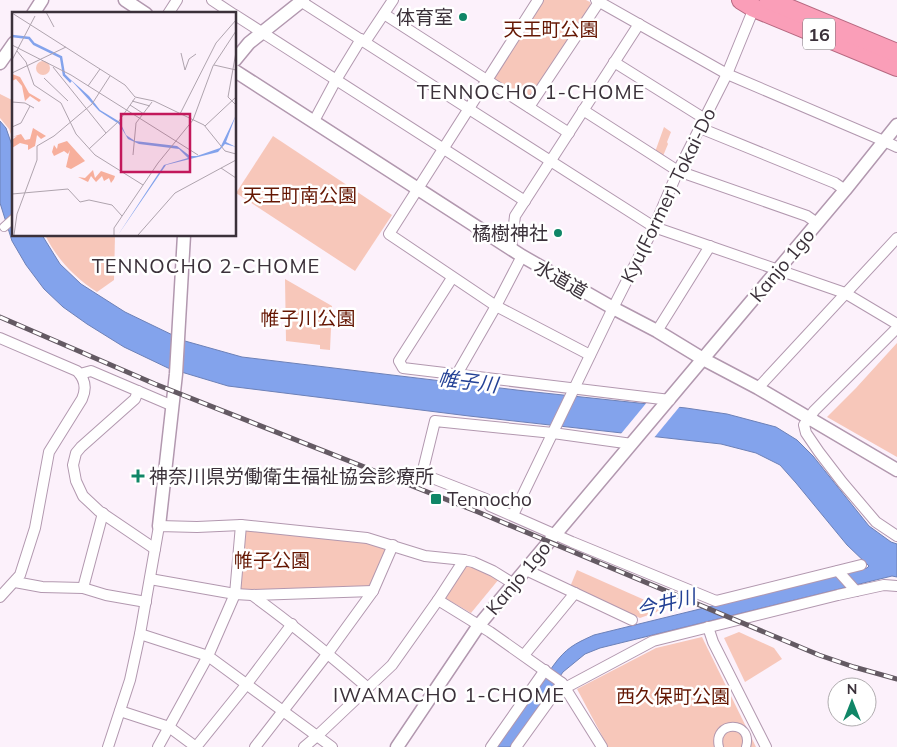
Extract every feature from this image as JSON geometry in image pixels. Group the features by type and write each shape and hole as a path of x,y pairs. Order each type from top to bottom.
{"highway":[{"name":"16","path":"756,2 897,53"},
{"name":"16","path":"756,2 897,67"}],"street":[{"path":"34,12 42,0"},
{"path":"125,0 143,12"},
{"path":"169,12 177,0"},
{"path":"212,0 231,12"},
{"path":"314,121 336,80 393,0"},
{"path":"538,0 389,234 496,306 590,355"},
{"path":"236,59 249,44 302,1 654,227 845,293 897,324"},
{"path":"529,107 598,1 727,74 897,147"},
{"name":"Kyu(Former) Tokai-Do","path":"553,433 654,227 678,171 727,74 756,2"},
{"path":"384,14 569,132"},
{"path":"236,15 525,201"},
{"path":"457,374 496,306 516,253 515,216 639,24"},
{"path":"0,63 12,46"},
{"path":"614,62 704,119"},
{"name":"水道道","path":"236,72 516,253 758,388 897,470"},
{"path":"584,110 678,171 807,216 817,223"},
{"name":"Kanjo 1go","path":"397,747 479,625 704,359 897,125"},
{"path":"700,128 835,183 845,190"},
{"path":"4,227 12,220"},
{"path":"108,747 130,680 159,526 176,374 184,236"},
{"path":"758,388 897,238"},
{"path":"657,331 710,246"},
{"path":"452,278 399,361 403,368 575,388 668,402"},
{"path":"897,328 808,418 804,425 806,433 818,452 876,522 897,536"},
{"path":"0,338 73,369 80,374 85,387 84,394 49,452 35,528 20,573 15,582 0,598"},
{"path":"80,374 91,372 173,406"},
{"path":"138,391 135,399 76,452 73,465 76,481 83,496 103,513 155,550"},
{"path":"633,442 435,421 422,474 486,499 490,506 716,602 861,565"},
{"path":"513,516 553,433"},
{"path":"83,588 103,513"},
{"path":"159,526 241,525 367,538 425,556 464,560 480,565 514,584"},
{"path":"158,747 208,656 235,594 241,525"},
{"path":"255,747 328,654 373,590 392,546"},
{"path":"304,747 392,665 464,560"},
{"path":"526,570 632,620"},
{"path":"838,571 856,591"},
{"path":"150,579 235,594 252,595 373,590"},
{"path":"15,582 42,587 83,588 106,595 146,602"},
{"path":"516,747 564,686 653,641 856,591 884,585 897,586"},
{"path":"524,655 575,593"},
{"path":"252,595 292,624 368,688"},
{"path":"438,600 524,655 564,686 602,747"},
{"path":"120,711 169,727 196,747 292,624"},
{"path":"708,627 766,747"},
{"path":"140,634 208,656 332,747"},
{"path":"490,747 545,670"},
{"path":"719,747 718,737 720,732 734,726 739,727 746,735 748,740 746,747"}],"green space":[{"name":"天王町公園","path":"543,0 586,0 590,2 592,8 530,101 525,102 492,81"},
{"path":"0,94 12,100 12,137 9,129 0,118"},
{"path":"664,127 671,132 663,156 655,152"},
{"name":"天王町南公園","path":"273,136 392,215 355,271 236,193"},
{"path":"46,236 115,236 114,280 97,292 67,267"},
{"name":"帷子川公園","path":"285,279 332,306 330,350 320,349 320,345 286,341"},
{"path":"897,343 897,457 827,417"},
{"name":"帷子公園","path":"243,528 366,540 390,546 372,586 240,590"},
{"path":"467,563 499,579 471,613 445,598"},
{"path":"577,570 665,609 640,618 570,587"},
{"path":"739,632 774,648 782,659 745,682 724,638"},
{"name":"西久保町公園","path":"702,637 756,747 608,747 577,689 656,648"}],"water":[{"path":"0,121 6,128 12,145 12,236 43,236 60,264 81,284 125,312 185,341 242,357 686,408 727,414 776,427 797,440 813,456 869,526 891,542 897,544 897,577 892,576 600,648 585,654 563,672 510,747 497,747 558,660 566,651 581,641 594,635 869,566 847,545 780,465 756,453 721,444 469,416 228,386 168,368 124,347 87,324 63,307 44,289 26,265 12,241 0,203"}],"pier":[{"path":"648,401 681,405 653,439 620,435"}],"railway":[{"path":"0,317 155,384 478,512 819,655 897,679"}],"place":[{"name":"体育室","path":"463,17"},
{"name":"橘樹神社","path":"558,233"},
{"name":"神奈川県労働衛生福祉協会診療所","path":"138,476"},
{"name":"Tennocho","path":"436,499"}],"district":[{"name":"TENNOCHO 1-CHOME","path":"531,91"},
{"name":"TENNOCHO 2-CHOME","path":"206,265"},
{"name":"IWAMACHO 1-CHOME","path":"449,694"}],"water label":[{"name":"帷子川","path":"468,381"},
{"name":"今井川","path":"666,603"}]}
